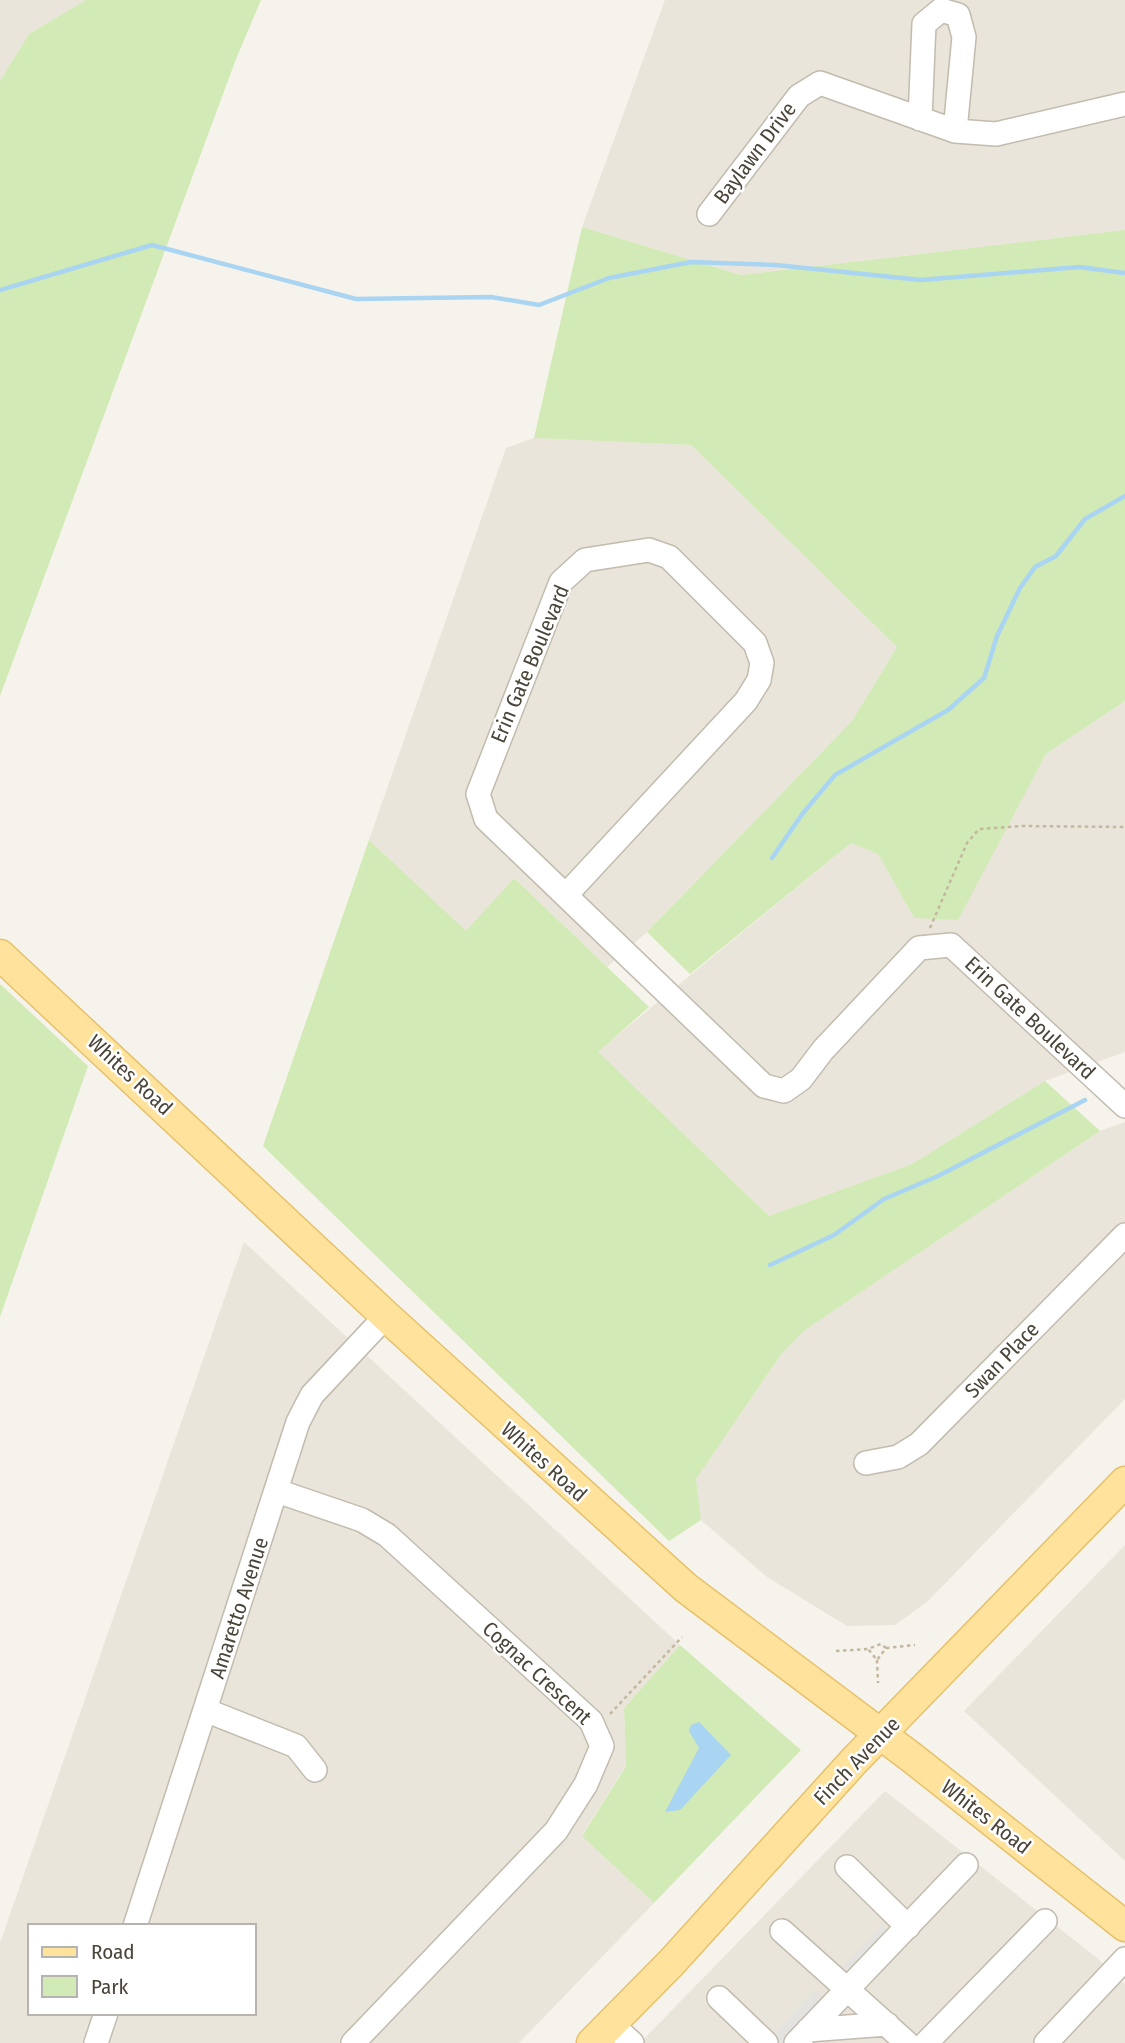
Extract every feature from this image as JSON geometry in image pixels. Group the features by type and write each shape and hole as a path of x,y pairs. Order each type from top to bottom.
{"main road":[{"name":"Whites Road","path":"0,955 386,1316 686,1588 1125,1926"},
{"name":"Finch Avenue","path":"611,2037 672,1962 880,1735 1125,1482"}],"street":[{"path":"920,119 924,23 941,9 958,15 964,37 955,131"},
{"name":"Baylawn Drive","path":"709,214 799,96 820,83 955,131 996,134 1125,104"},
{"name":"Erin Gate Boulevard","path":"566,895 746,701 759,680 762,663 755,643 669,557 649,550 585,560 561,582 478,794 486,819 764,1086 784,1091 801,1079 823,1050 919,948 951,945 1125,1106"},
{"name":"Swan Place","path":"866,1463 898,1457 919,1444 1125,1234"},
{"name":"Amaretto Avenue","path":"136,1924 298,1422 312,1395 386,1316"},
{"name":"Cognac Crescent","path":"277,1491 362,1520 387,1535 591,1721 602,1746 586,1784 556,1831 352,2043"},
{"path":"205,1710 296,1746 315,1770"},
{"path":"802,2037 966,1866"},
{"path":"847,1867 908,1927"},
{"path":"926,2043 1045,1920"},
{"path":"782,1931 846,1992 907,2043"},
{"path":"1046,2043 1125,1959"},
{"path":"719,1998 766,2043"},
{"path":"103,2041 106,2015"},
{"path":"802,2037 887,2024"}],"path":[{"path":"930,945 931,922 967,844 979,830 1021,826 1125,827"},
{"path":"610,1714 682,1637"},
{"path":"836,1651 868,1649 881,1644 887,1648 915,1645"},
{"path":"877,1660 887,1648"},
{"path":"868,1649 877,1660 878,1683"}],"shaded area":[{"path":"0,0 86,0 29,34 0,81"},
{"path":"665,0 1125,0 1125,230 741,275 582,227"},
{"path":"534,438 691,445 897,647 852,721 647,932 607,967 514,878 466,932 369,840 506,448"},
{"path":"1125,701 1125,1052 1045,1081 912,1164 769,1216 597,1052 851,843 878,854 914,918 1010,819 1046,754"},
{"path":"1125,1122 1125,1399 928,1601 895,1625 847,1626 767,1577 701,1520 696,1479 782,1353 805,1330 1100,1131"},
{"path":"244,1242 680,1645 624,1708 626,1765 582,1835 654,1903 519,2043 0,2043 0,1943"},
{"path":"1125,1545 1125,1861 964,1711"},
{"path":"885,1791 1097,1958 1125,1984 1125,2043 640,2043"},
{"path":"882,1926 892,1936 849,1981 839,1971"},
{"path":"815,1990 837,2009 818,2025 820,2043 765,2043"}],"green space":[{"path":"86,0 261,0 236,59 0,696 0,81 29,34"},
{"path":"582,227 741,275 1125,230 1125,701 1046,754 958,920 914,918 878,854 851,843 690,974 647,932 852,721 897,647 691,445 534,438"},
{"path":"369,840 466,931 514,878 649,1007 598,1052 769,1216 912,1164 1045,1081 1100,1131 805,1330 782,1353 696,1479 701,1520 669,1541 263,1146"},
{"path":"0,984 88,1066 0,1317"},
{"path":"680,1645 801,1750 654,1903 582,1836 626,1766 624,1708"}],"water":[{"path":"699,1722 731,1755 680,1810 665,1812 699,1748 689,1731 691,1725"}],"waterway":[{"path":"0,290 152,245 356,299 491,297 539,305 609,278 691,262 776,265 921,280 1079,267 1125,273"},
{"path":"772,858 803,813 835,775 948,710 984,678 997,636 1020,588 1035,567 1056,556 1085,519 1125,496"},
{"path":"770,1265 834,1235 884,1199 938,1176 1085,1100"}]}
